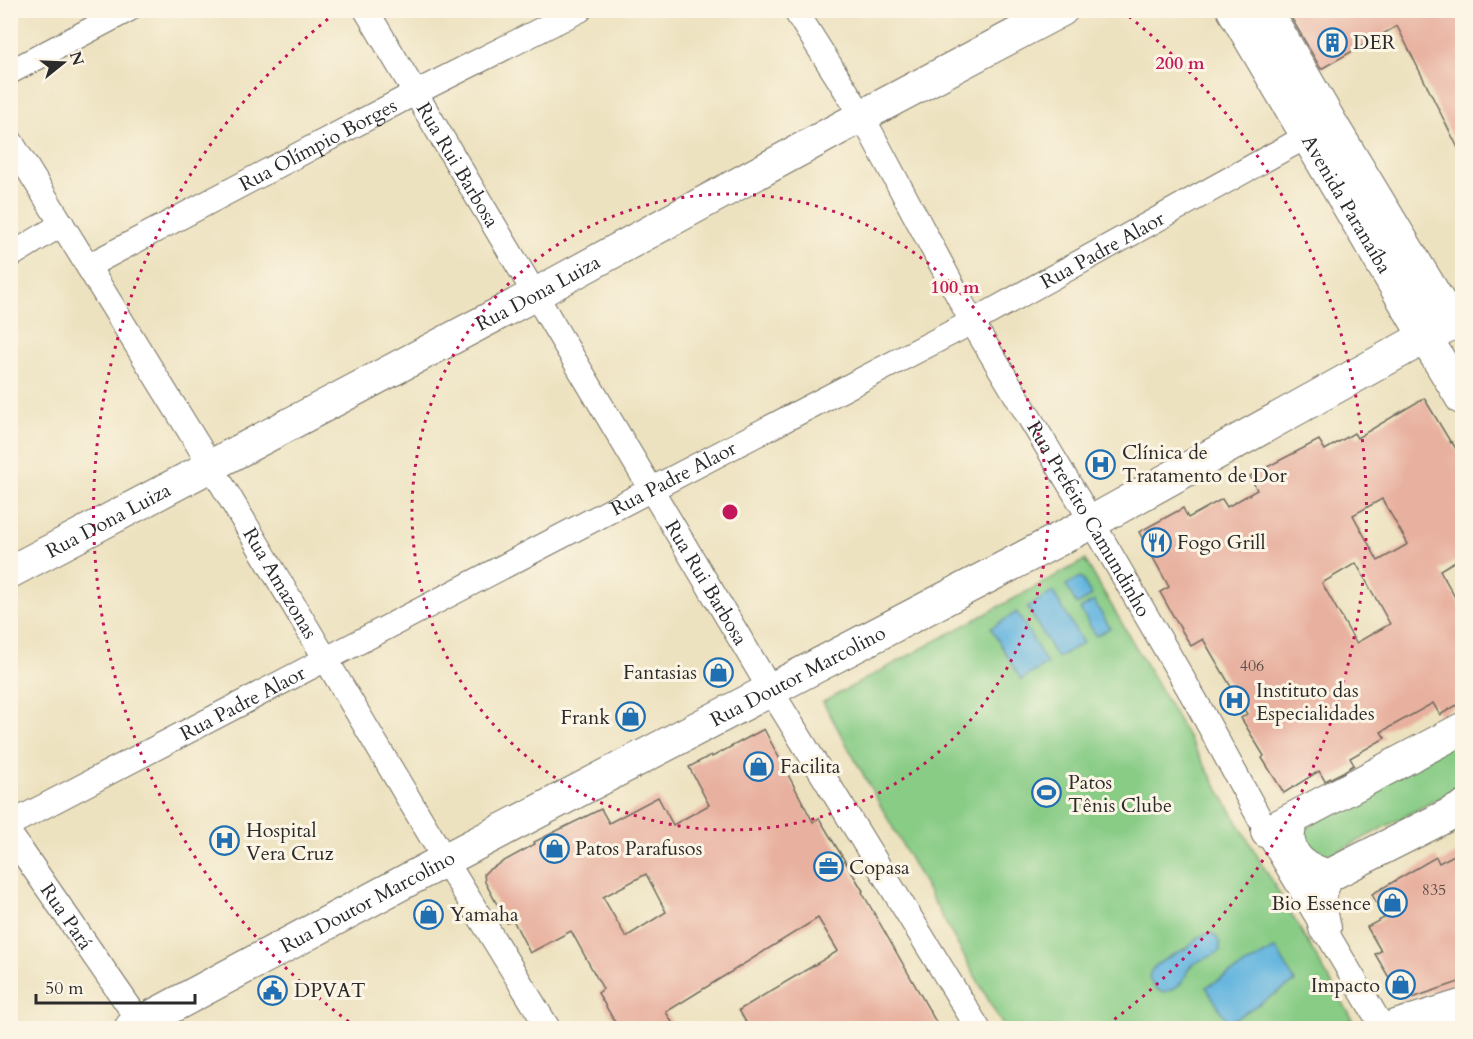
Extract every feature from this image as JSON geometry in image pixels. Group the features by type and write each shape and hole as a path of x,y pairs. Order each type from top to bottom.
{"main road":[{"name":"Avenida Paranaíba","path":"1451,329 1462,398"},
{"name":"Rua Doutor Marcolino","path":"139,1027 445,860 1092,522 1451,329"},
{"path":"1391,1029 1462,1005"}],"street":[{"path":"10,72 128,10"},
{"name":"Rua Rui Barbosa","path":"366,10 770,689 978,1029"},
{"name":"Rua Olímpio Borges","path":"88,267 415,93 579,10"},
{"name":"Rua Prefeito Camundinho","path":"795,10 862,116 972,322 1198,705 1279,826 1325,928 1383,1029"},
{"name":"Rua Dona Luiza","path":"10,572 534,295 1062,10"},
{"name":"Avenida Paranaíba","path":"1233,10 1318,129 1394,254 1451,329"},
{"name":"Avenida Paranaíba","path":"1266,10 1318,129"},
{"name":"Rua Padre Alaor","path":"10,824 972,322 1318,129"},
{"name":"Rua Amazonas","path":"10,140 211,466 548,1029"},
{"path":"10,256 62,224"},
{"path":"1328,876 1306,867 1295,856 1288,839 1279,826 1462,729"},
{"path":"1325,928 1319,899 1328,876 1462,808"},
{"name":"Rua Pará","path":"10,834 139,1027"}],"green space":[{"name":"Patos Tênis Clube","path":"1085,560 1353,1020 1328,1028 1004,1028 823,702"},
{"path":"1462,737 1462,786 1332,855 1312,858 1296,834"}],"water":[{"path":"1081,577 1092,596 1077,605 1066,585"},
{"path":"1053,592 1083,643 1057,658 1027,607"},
{"path":"1094,601 1110,628 1096,636 1080,609"},
{"path":"1017,612 1047,664 1021,680 991,628"},
{"path":"1211,933 1218,940 1220,951 1192,965 1181,984 1175,988 1161,992 1152,984 1149,978 1156,965 1188,947 1200,937"},
{"path":"1276,948 1295,982 1228,1023 1206,987"}],"building":[{"path":"1287,10 1462,10 1462,156 1397,26 1321,69"},
{"path":"1424,398 1462,459 1462,557 1440,570 1462,610 1462,702 1440,715 1433,703 1381,732 1385,738 1350,758 1354,765 1343,772 1325,781 1319,771 1284,793 1241,718 1247,714 1203,639 1191,646 1176,621 1160,592 1169,587 1139,532 1183,508 1188,518 1222,499 1227,507 1257,490 1250,476 1319,440 1325,450 1354,433 1357,438","holes":["1382,499 1408,544 1378,561 1353,515","1356,563 1390,624 1356,643 1322,583"]},
{"path":"764,729 813,822 819,818 863,891 940,1029 750,1029 739,1010 838,951 818,918 666,1012 676,1029 619,1029 598,993 603,989 571,931 530,953 513,920 507,923 485,882 484,874 535,844 534,842 601,809 609,823 658,797 673,825 709,805 689,767 711,755 712,757","holes":["646,874 666,912 626,937 603,897"]},
{"path":"1462,851 1462,981 1403,1001 1375,954 1381,951 1367,927 1384,918 1372,894 1436,857 1439,863"}],"place":[{"name":"DER","path":"1332,42"},
{"name":"Clínica de Tratamento de Dor","path":"1101,464"},
{"name":"Fogo Grill","path":"1156,542"},
{"name":"Fantasias","path":"718,672"},
{"name":"Instituto das Especialidades","path":"1235,701"},
{"name":"Frank","path":"631,717"},
{"name":"Facilita","path":"759,766"},
{"name":"Patos Tênis Clube","path":"1047,793"},
{"name":"Hospital Vera Cruz","path":"225,841"},
{"name":"Patos Parafusos","path":"554,848"},
{"name":"Copasa","path":"828,867"},
{"name":"Bio Essence","path":"1392,903"},
{"name":"Yamaha","path":"429,914"},
{"name":"Impacto","path":"1401,985"},
{"name":"DPVAT","path":"273,990"}]}
